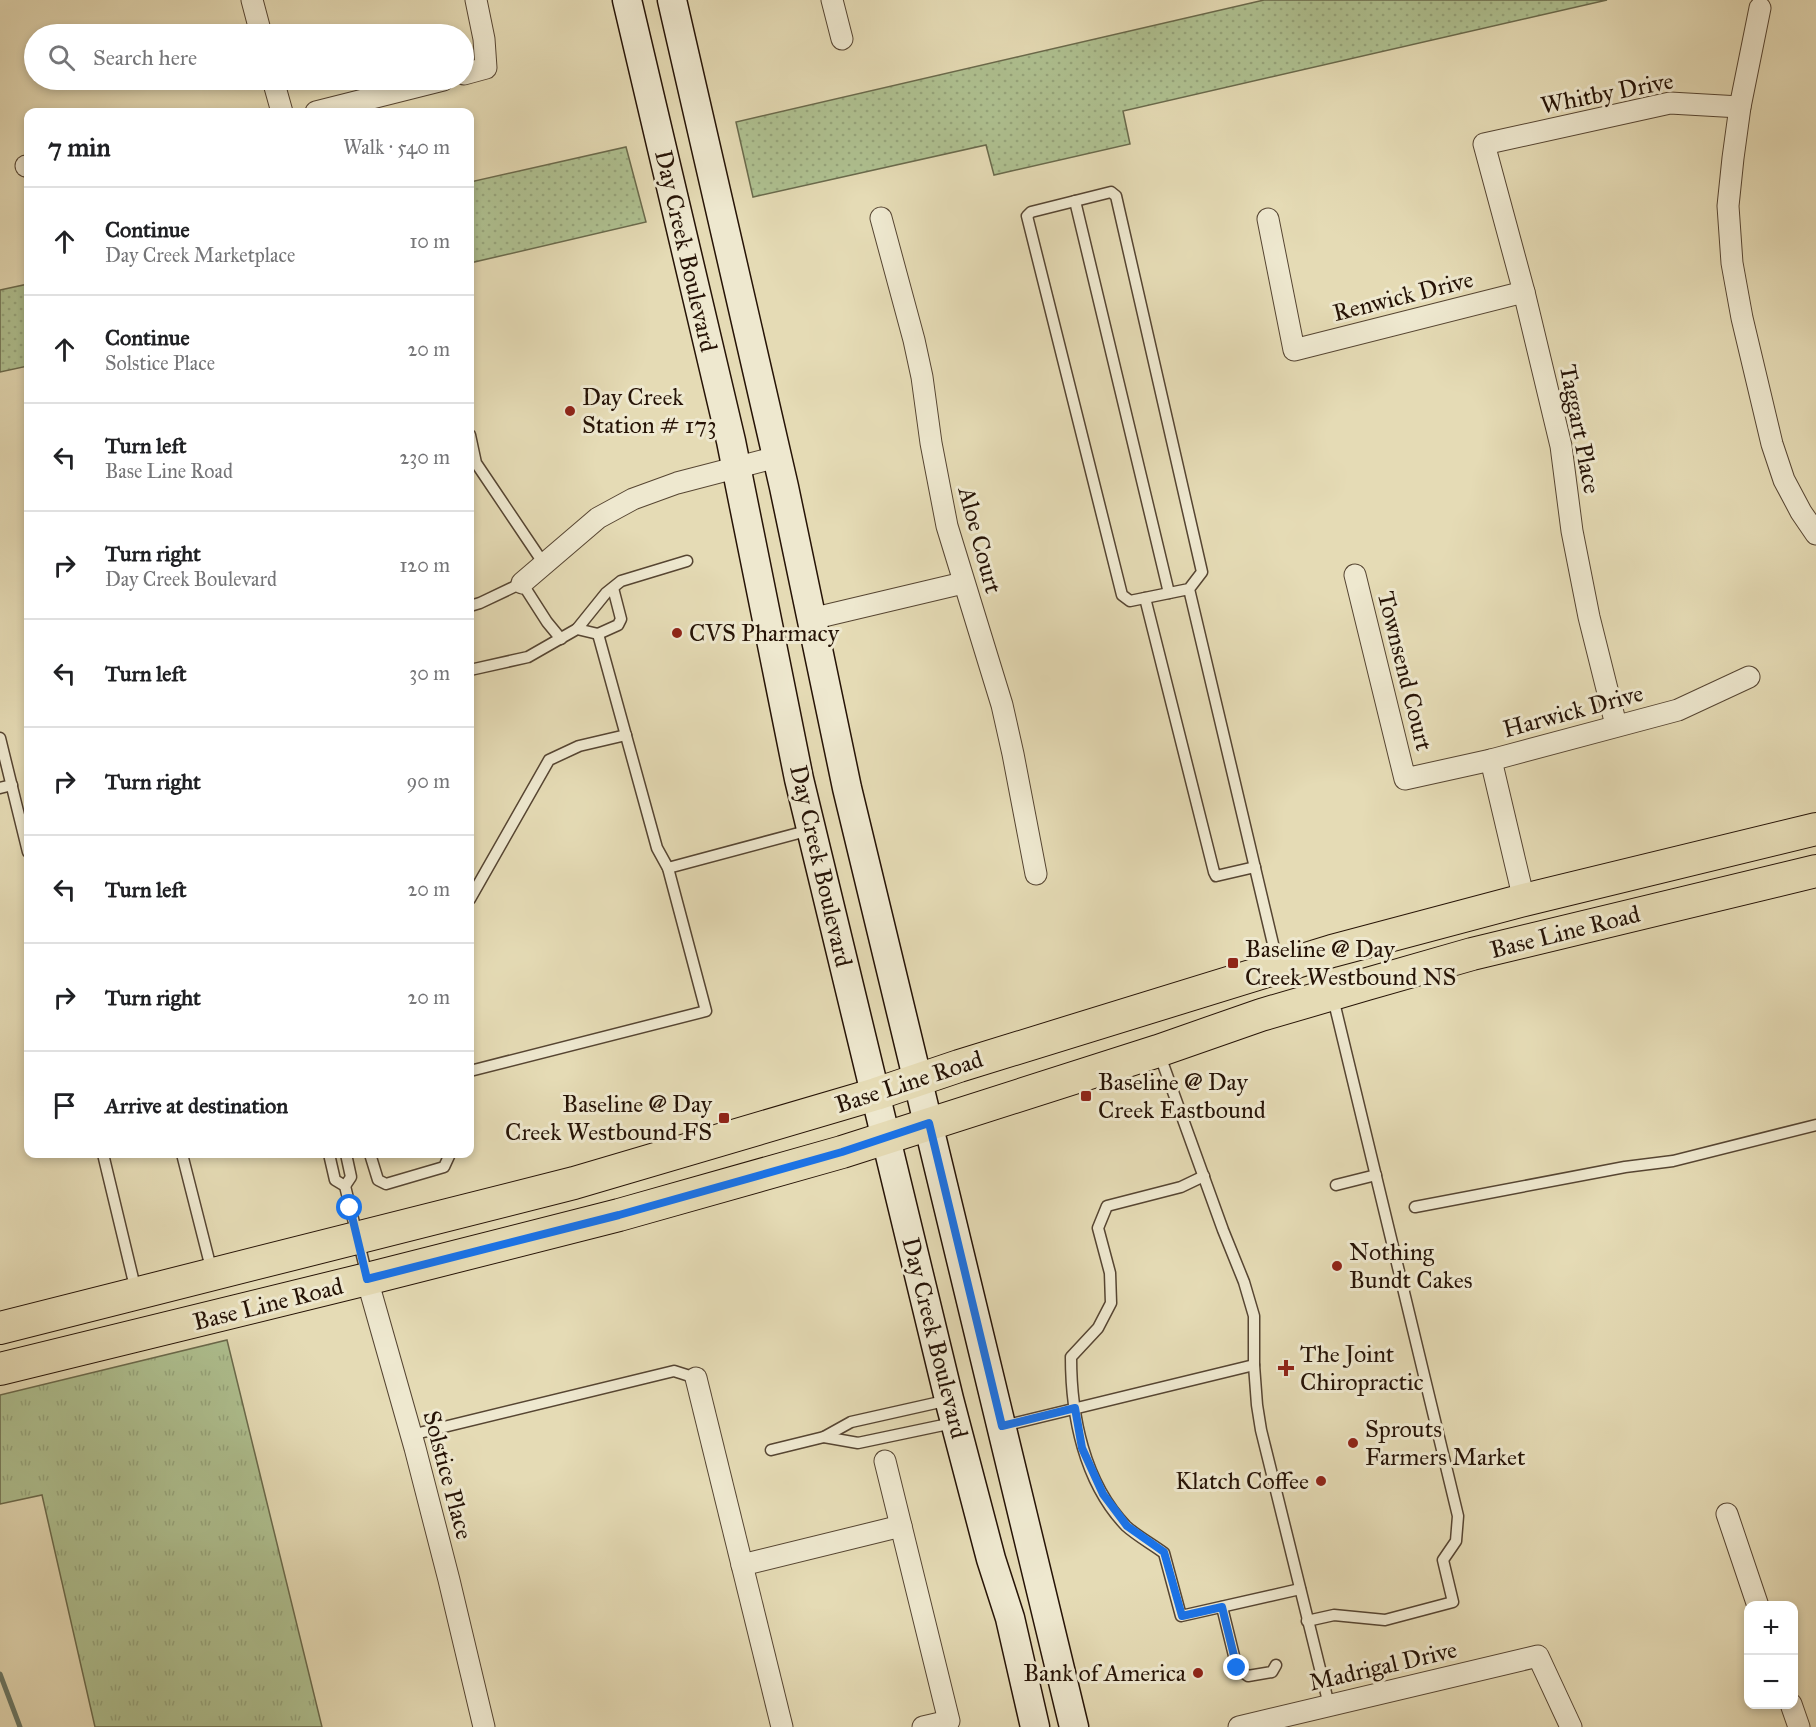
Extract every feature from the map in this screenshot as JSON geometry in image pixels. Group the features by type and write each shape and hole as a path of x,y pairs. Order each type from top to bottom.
{"main road":[{"name":"Day Creek Boulevard","path":"627,0 737,468 811,830 952,1411 1010,1618 1035,1727"},
{"name":"Day Creek Boulevard","path":"672,0 777,457 847,788 1074,1727"},
{"name":"Base Line Road","path":"0,1328 574,1183 876,1094 1332,951 1524,900 1816,828"},
{"name":"Base Line Road","path":"0,1370 619,1215 886,1138 1332,994 1472,954 1816,871"},
{"path":"1332,994 1338,971 1441,944 1487,910"}],"street":[{"path":"252,0 258,24"},
{"path":"474,71 486,68 484,39 476,0"},
{"path":"832,0 842,39"},
{"path":"1760,8 1740,107 1733,158 1728,206 1732,263 1742,318 1772,444 1784,480 1816,534"},
{"path":"276,90 281,108"},
{"path":"332,108 403,90"},
{"name":"Whitby Drive","path":"1484,144 1670,103 1740,107"},
{"name":"Taggart Place","path":"1484,144 1524,292 1561,446 1572,531 1588,617 1616,725"},
{"name":"Aloe Court","path":"881,218 916,349 947,526 1002,705 1036,874"},
{"name":"Renwick Drive","path":"1268,219 1294,350 1524,292"},
{"path":"522,583 598,518 633,499 677,483 777,457"},
{"name":"Townsend Court","path":"1355,575 1406,779"},
{"path":"811,619 963,583"},
{"name":"Harwick Drive","path":"1406,779 1491,760 1678,710 1749,676"},
{"path":"1491,760 1524,900"},
{"name":"Solstice Place","path":"367,1279 449,1580 484,1727"},
{"path":"696,1378 782,1727"},
{"path":"885,1461 949,1721 923,1727"},
{"path":"1727,1514 1757,1601"},
{"path":"742,1565 901,1526"},
{"name":"Madrigal Drive","path":"1239,1727 1538,1656 1571,1727"},
{"path":"1793,1709 1799,1727"}],"lane":[{"path":"1110,192 1116,196 1202,572 1190,588 1130,601 1122,595 1027,216 1031,212 1110,192"},
{"path":"1075,201 1169,593"},
{"path":"474,454 476,463 544,564"},
{"path":"474,669 528,657 577,629 606,593 621,581 687,561"},
{"path":"474,605 522,583 561,639"},
{"path":"577,629 598,634 618,625 621,619 613,588"},
{"path":"1190,588 1279,968"},
{"path":"1145,598 1214,873 1216,876 1255,867"},
{"path":"474,1070 706,1011 668,868 657,848 598,634"},
{"path":"474,892 549,760 579,746 626,735"},
{"path":"0,738 24,835"},
{"path":"0,788 12,785"},
{"path":"668,868 811,830"},
{"path":"1307,1621 1334,1615 1385,1620 1453,1602 1443,1560 1456,1541 1458,1516 1332,994"},
{"path":"1158,1051 1244,1282 1254,1316 1254,1365 1261,1430 1329,1705"},
{"path":"1415,1207 1625,1167 1673,1161 1816,1125"},
{"path":"104,1158 137,1294"},
{"path":"183,1158 213,1275"},
{"path":"330,1158 335,1180 345,1186 351,1177 347,1158"},
{"path":"371,1158 378,1180 386,1184 444,1167 449,1158"},
{"path":"1336,1185 1376,1175"},
{"path":"1204,1176 1181,1187 1107,1206 1098,1228 1110,1273 1111,1303 1098,1328 1071,1357 1071,1387 1082,1448 1103,1494 1127,1526 1164,1552 1182,1616 1300,1589"},
{"name":"Solstice Place","path":"345,1186 367,1279"},
{"path":"1002,1426 1254,1365"},
{"path":"411,1435 674,1371 696,1378"},
{"path":"771,1450 824,1437 850,1422 952,1411"},
{"path":"824,1437 858,1443 952,1411"},
{"path":"1222,1607 1237,1668 1248,1676 1272,1672 1276,1665"}],"green space":[{"path":"1264,0 1607,0 1123,111 1130,144 994,175 986,145 753,197 736,122"},
{"path":"626,147 646,222 474,262 474,181"},
{"path":"24,285 24,367 0,372 0,290"},
{"path":"227,1340 322,1727 95,1727 42,1495 0,1504 0,1395"}],"waterway":[{"path":"0,1674 20,1727"}],"place":[{"name":"Day Creek Station # 173","path":"570,411"},
{"name":"CVS Pharmacy","path":"677,633"},
{"name":"Baseline @ Day Creek Westbound NS","path":"1233,963"},
{"name":"Baseline @ Day Creek Eastbound","path":"1086,1096"},
{"name":"Baseline @ Day Creek Westbound FS","path":"724,1118"},
{"name":"Nothing Bundt Cakes","path":"1337,1266"},
{"name":"The Joint Chiropractic","path":"1286,1368"},
{"name":"Sprouts Farmers Market","path":"1353,1443"},
{"name":"Klatch Coffee","path":"1321,1481"},
{"name":"Bank of America","path":"1198,1673"}],"route":[{"path":"350,1208 367,1279 619,1215 842,1152 929,1123 1002,1426 1075,1408 1082,1448 1103,1494 1127,1526 1164,1552 1182,1616 1222,1607 1237,1668"}]}
